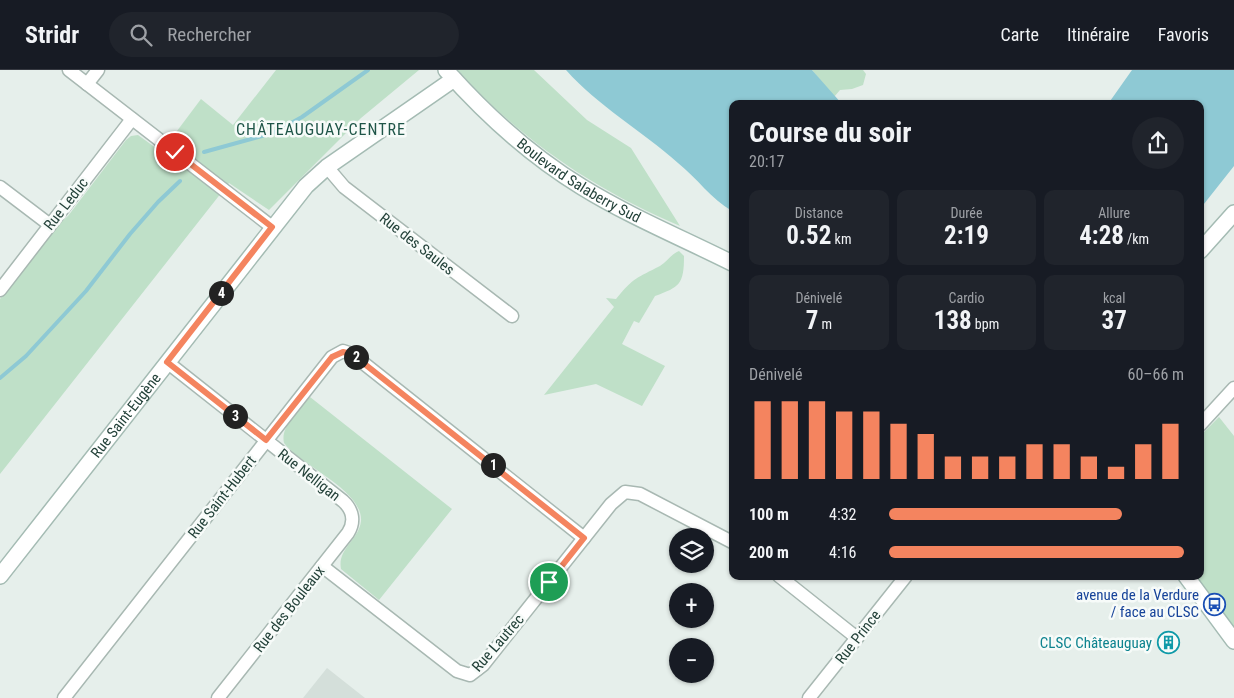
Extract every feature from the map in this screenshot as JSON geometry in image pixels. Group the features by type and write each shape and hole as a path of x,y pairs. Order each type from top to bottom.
{"street":[{"path":"69,70 272,227"},
{"path":"87,84 98,70"},
{"name":"Rue Saint-Eugène","path":"0,576 306,186 327,167 450,74"},
{"name":"Boulevard Salaberry Sud","path":"450,74 504,130 572,181 618,207 729,262"},
{"name":"Rue Leduc","path":"0,290 132,119"},
{"name":"Rue des Saules","path":"327,167 344,187 461,279 498,303 512,316"},
{"path":"0,187 50,225"},
{"path":"1204,246 1234,213"},
{"name":"Rue Saint-Hubert","path":"64,698 266,440 332,357 338,353 347,352 361,360 584,538"},
{"name":"Rue Nelligan","path":"167,362 348,505 352,517"},
{"path":"1204,421 1234,388"},
{"name":"Rue Lautrec","path":"322,566 457,671 470,675 483,665 616,498 629,492 640,494 729,540"},
{"name":"Rue des Bouleaux","path":"218,698 348,533 353,522 352,517"},
{"path":"784,580 857,638"},
{"name":"Rue Prince","path":"809,698 903,580"},
{"path":"1189,580 1234,641"}],"shaded area":[{"path":"327,668 365,698 303,698"}],"green space":[{"path":"276,70 419,70 361,118 269,210 229,183 0,474 0,299 55,227 68,216 126,140 131,136 138,135 167,156 183,149 171,139 201,99 233,125"},
{"path":"458,70 534,70 587,120 631,148 680,226 618,196 560,161 507,119"},
{"path":"812,70 863,70 866,74 863,85 852,89 840,90 834,97"},
{"path":"679,251 684,256 683,273 679,283 670,290 655,296 639,323 634,321 622,344 665,366 642,406 596,384 544,395 614,307 606,298 616,299 632,282 660,266"},
{"path":"310,397 452,509 379,600 341,569 342,556 359,528 361,521 359,510 342,489 303,461 284,443 285,430 288,424"},
{"path":"1219,417 1234,436 1234,629 1197,580 1204,580 1204,432"}],"water":[{"path":"566,70 812,70 838,100 729,100 729,209 717,201 664,151 606,107"},
{"path":"1132,70 1234,70 1234,166 1204,204 1204,100 1111,100"}],"waterway":[{"path":"204,152 273,133 302,117 368,70"},
{"path":"0,378 26,356 86,291 130,234 158,202 180,181"}],"place":[{"name":"avenue de la Verdure / face au CLSC","path":"1215,604"},
{"name":"CLSC Châteauguay","path":"1168,643"}],"district":[{"name":"CHÂTEAUGUAY-CENTRE","path":"321,129"}],"route":[{"path":"175,152 272,227 167,362 266,440 332,357 343,352 352,354 584,538 549,582"}]}
